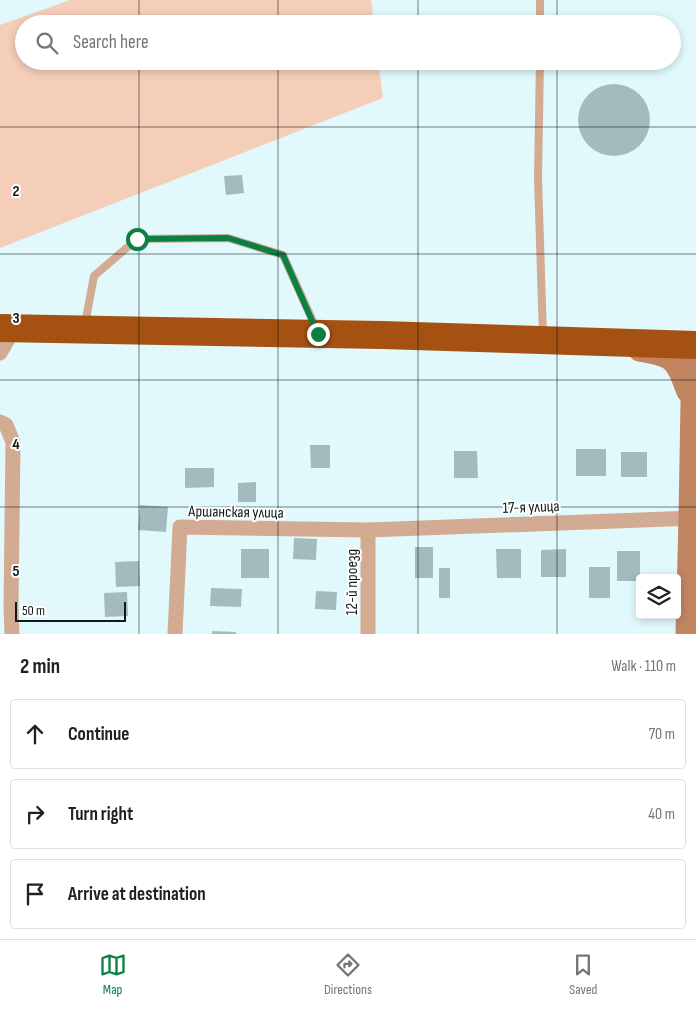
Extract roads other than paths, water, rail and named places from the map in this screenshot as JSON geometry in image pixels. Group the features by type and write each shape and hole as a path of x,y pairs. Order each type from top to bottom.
{"highway":[{"path":"8,328 580,340 694,345"}],"street":[{"path":"0,353 8,328"},
{"path":"580,340 658,354 669,359 675,364 693,394"},
{"path":"686,634 693,518 694,345"},
{"path":"0,422 6,425 13,442 5,608 12,634"},
{"name":"17-я улица","path":"368,530 693,518"},
{"name":"Аршанская улица","path":"175,634 180,527 368,530"},
{"name":"12-й проезд","path":"368,530 368,634"}],"lane":[{"path":"540,0 540,15"},
{"path":"540,70 538,178 543,340"},
{"path":"84,329 94,276 137,239 228,238 283,255 318,334"}]}
